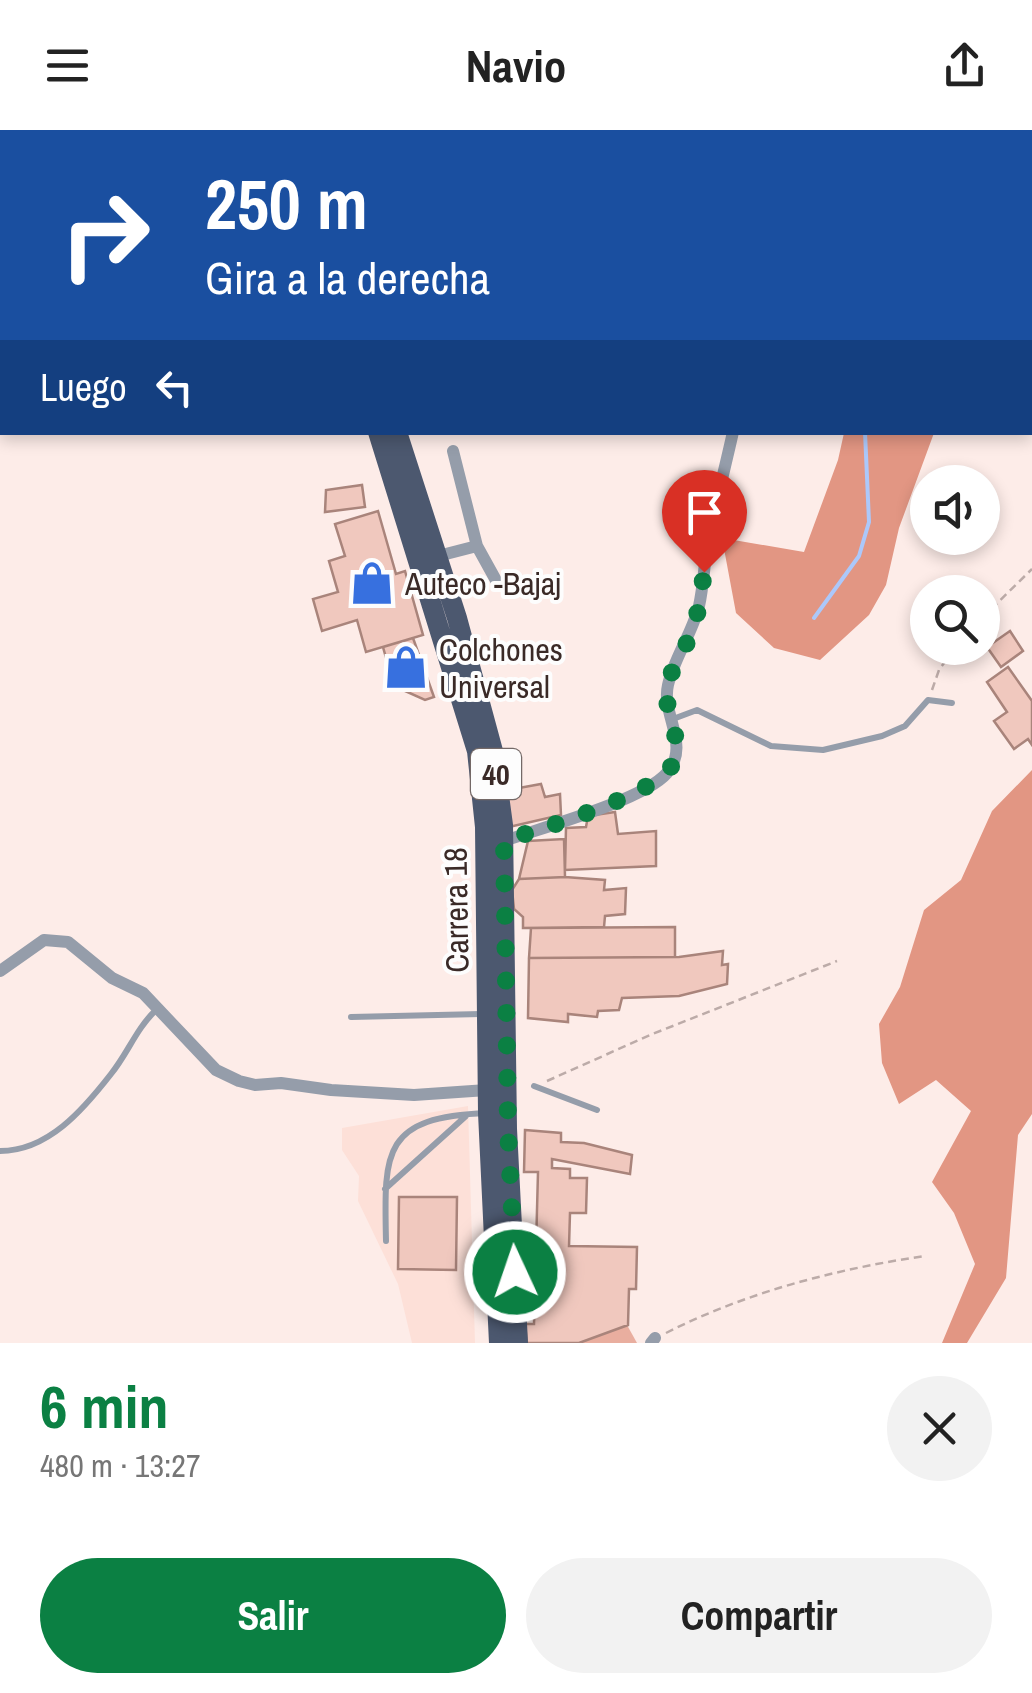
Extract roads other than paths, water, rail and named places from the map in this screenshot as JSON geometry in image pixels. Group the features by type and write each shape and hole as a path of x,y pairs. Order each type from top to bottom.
{"main road":[{"name":"Carrera 18","path":"379,435 477,751 485,826 487,1014 487,1090 477,1114 498,1343"},
{"name":"Carrera 18","path":"398,435 438,556 493,751 504,841 508,1129 518,1343"}],"street":[{"path":"504,841 652,786 674,764 677,747 666,700 668,684 700,604 708,541 732,435"},
{"path":"453,451 477,546 498,584"},
{"path":"438,556 477,546"},
{"path":"0,972 44,940 68,942 112,978 143,993 216,1070 239,1081 414,1095 487,1090"}],"lane":[{"path":"673,719 696,710 771,746 823,750 906,726 928,700 952,703"},
{"path":"0,1152 32,1147 50,1138 112,1073 135,1033 157,1009"},
{"path":"351,1017 487,1014"},
{"path":"534,1086 597,1110"},
{"path":"386,1241 385,1170 401,1136 427,1124 477,1114"},
{"path":"384,1190 477,1114"}],"waterway":[{"path":"814,618 859,556 869,522 865,435"}],"place":[{"name":"Auteco -Bajaj","path":"372,583"},
{"name":"Colchones Universal","path":"406,667"}]}
